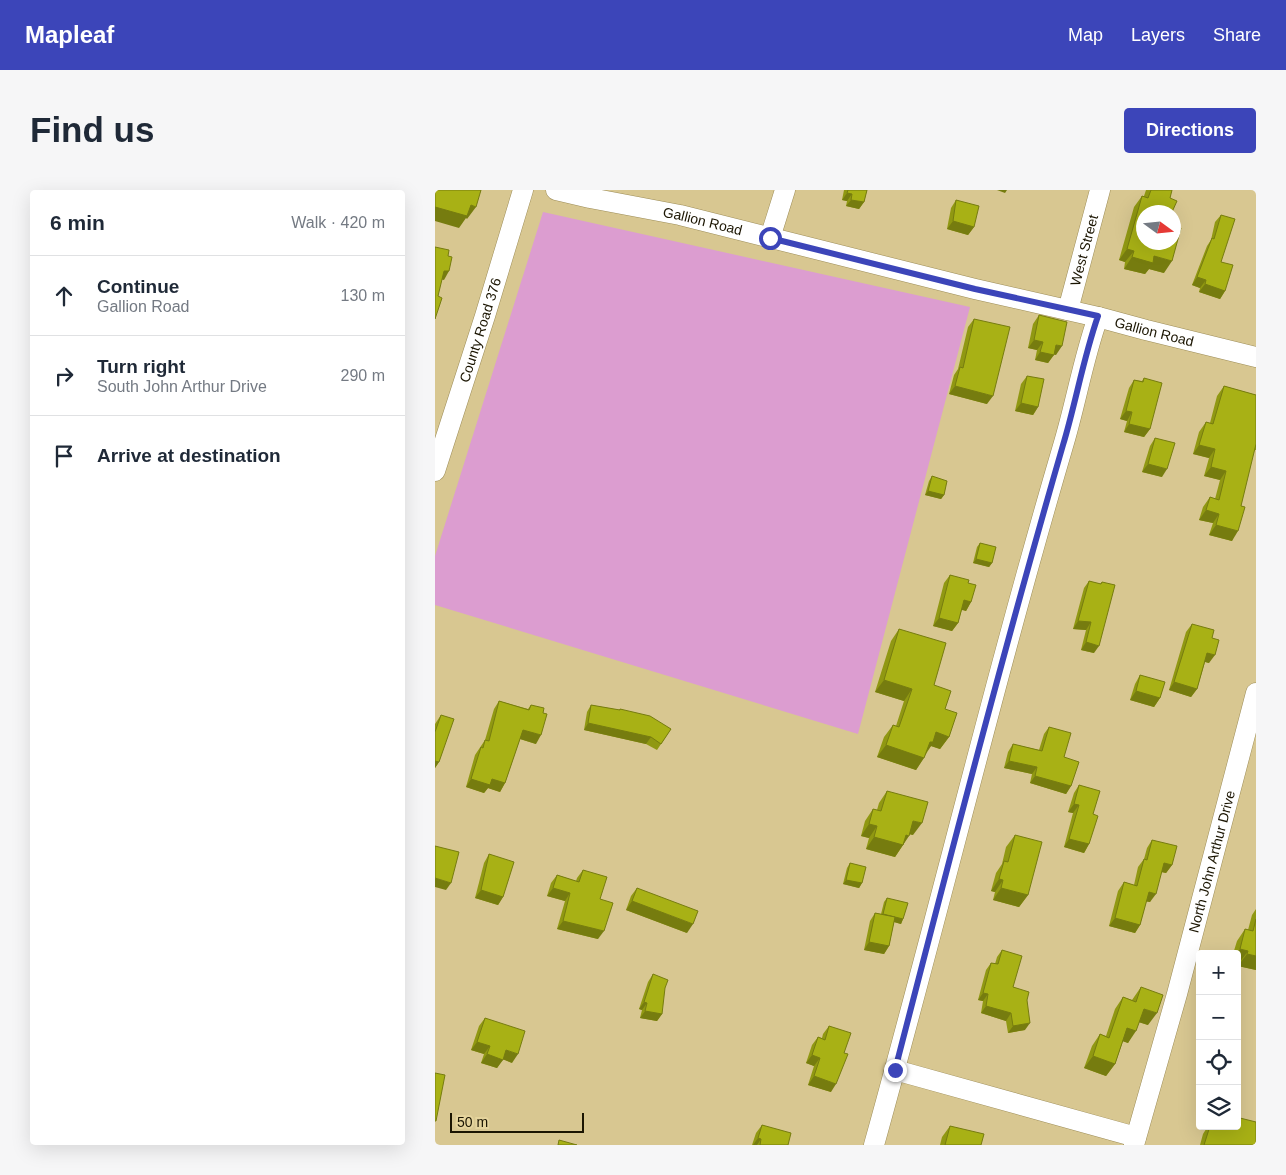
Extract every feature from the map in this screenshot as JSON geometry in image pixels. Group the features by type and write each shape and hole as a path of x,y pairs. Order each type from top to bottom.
{"street":[{"name":"County Road 376","path":"435,471 523,190"},
{"name":"Gallion Road","path":"556,190 680,215 975,289 1098,316 1256,357"},
{"path":"770,238 785,190"},
{"name":"West Street","path":"1068,310 1100,190"},
{"path":"874,1145 1011,629 1063,445 1087,347 1098,316"},
{"name":"North John Arthur Drive","path":"1135,1141 1179,985 1256,693"},
{"path":"895,1070 1135,1141"}],"shaded area":[{"path":"543,212 970,307 858,734 435,605 435,556"}],"building":[{"path":"435,190 481,190 476,207 471,205 467,216 435,207"},
{"path":"848,190 867,190 864,202 851,200 852,194 847,193"},
{"path":"1151,190 1172,190 1170,198 1177,201 1175,205 1139,205 1142,196 1148,198"},
{"path":"956,200 979,206 974,227 953,221"},
{"path":"1221,215 1235,219 1221,262 1233,265 1225,291 1205,284 1206,280 1197,277 1212,238 1214,239"},
{"path":"1136,217 1136,250 1175,250 1172,261 1154,256 1153,263 1132,257 1134,251 1127,249"},
{"path":"435,247 449,250 448,256 452,257 449,271 444,271 438,296 442,298 435,319"},
{"path":"1039,315 1067,322 1062,346 1056,345 1054,355 1040,352 1043,342 1034,340"},
{"path":"974,319 1010,327 993,396 955,386 960,367 963,368"},
{"path":"1027,376 1044,379 1038,407 1021,403"},
{"path":"1144,378 1162,383 1150,429 1129,424 1132,412 1126,411 1134,380 1143,382"},
{"path":"1224,386 1256,395 1256,444 1241,506 1245,507 1238,531 1216,525 1219,514 1206,510 1210,497 1219,500 1226,471 1211,467 1215,449 1199,445 1206,422 1213,424"},
{"path":"1155,438 1175,443 1167,469 1148,464"},
{"path":"932,476 947,481 944,495 928,491"},
{"path":"980,543 996,547 992,563 976,559"},
{"path":"950,575 969,580 968,583 976,585 971,602 964,600 958,623 939,618"},
{"path":"1089,581 1115,585 1099,646 1086,642 1091,622 1078,621"},
{"path":"1192,624 1214,630 1212,638 1219,640 1215,655 1207,653 1197,689 1174,682"},
{"path":"899,629 946,643 934,685 951,691 945,709 957,713 949,737 936,732 924,758 886,745 893,725 899,727 912,689 884,680"},
{"path":"1140,675 1165,682 1160,698 1136,691"},
{"path":"499,701 529,710 531,705 544,708 543,713 547,714 541,735 523,730 505,783 492,779 490,785 471,779 481,747 483,748 485,740 489,741"},
{"path":"591,705 650,716 671,729 661,744 651,737 588,723"},
{"path":"441,715 454,719 439,762 435,761 435,732"},
{"path":"1049,727 1071,733 1064,757 1079,762 1071,786 1035,776 1037,767 1009,761 1013,744 1042,751"},
{"path":"1079,785 1100,791 1093,814 1098,816 1089,844 1069,839 1079,805 1074,804"},
{"path":"887,791 928,802 922,823 913,821 909,836 906,835 903,845 874,837 877,826 869,824 873,809 881,811"},
{"path":"1015,835 1042,842 1028,895 1001,888 1003,880 999,879 1004,861 1008,862"},
{"path":"1152,840 1177,846 1172,865 1164,863 1156,894 1149,892 1140,925 1115,918 1124,882 1137,886 1144,859 1147,860"},
{"path":"435,846 459,852 451,883 435,878"},
{"path":"489,854 514,862 503,897 481,890"},
{"path":"850,863 866,867 862,883 846,880"},
{"path":"583,870 607,877 600,899 613,903 604,931 563,921 570,893 553,888 557,875 579,882"},
{"path":"637,888 698,911 693,924 632,901"},
{"path":"887,898 908,903 903,919 883,914"},
{"path":"875,913 895,917 889,946 869,942"},
{"path":"1256,919 1256,956 1247,954 1248,951 1240,949 1245,929 1253,931"},
{"path":"1002,950 1022,956 1013,987 1029,992 1027,1000 1030,1023 1013,1026 1011,1013 986,1006 988,994 983,993 991,963 998,964"},
{"path":"653,974 668,980 665,988 662,1014 645,1011 647,1003 644,1002"},
{"path":"1141,987 1163,995 1157,1013 1144,1009 1136,1031 1127,1028 1115,1064 1093,1056 1100,1034 1109,1038 1123,997 1136,1002"},
{"path":"485,1018 525,1031 518,1054 506,1050 503,1060 487,1054 490,1046 477,1042"},
{"path":"829,1026 851,1033 844,1053 848,1054 836,1084 814,1076 820,1058 812,1055 818,1037 825,1040"},
{"path":"435,1073 445,1075 436,1121 435,1121"},
{"path":"1241,1118 1256,1122 1256,1145 1204,1145 1209,1130 1241,1130"},
{"path":"762,1125 791,1133 788,1145 760,1145 761,1139 758,1138"},
{"path":"950,1126 984,1134 981,1145 945,1145"},
{"path":"559,1140 577,1145 558,1145"}],"route":[{"path":"770,238 975,289 1098,316 1087,347 1063,445 1011,629 895,1070"}]}
